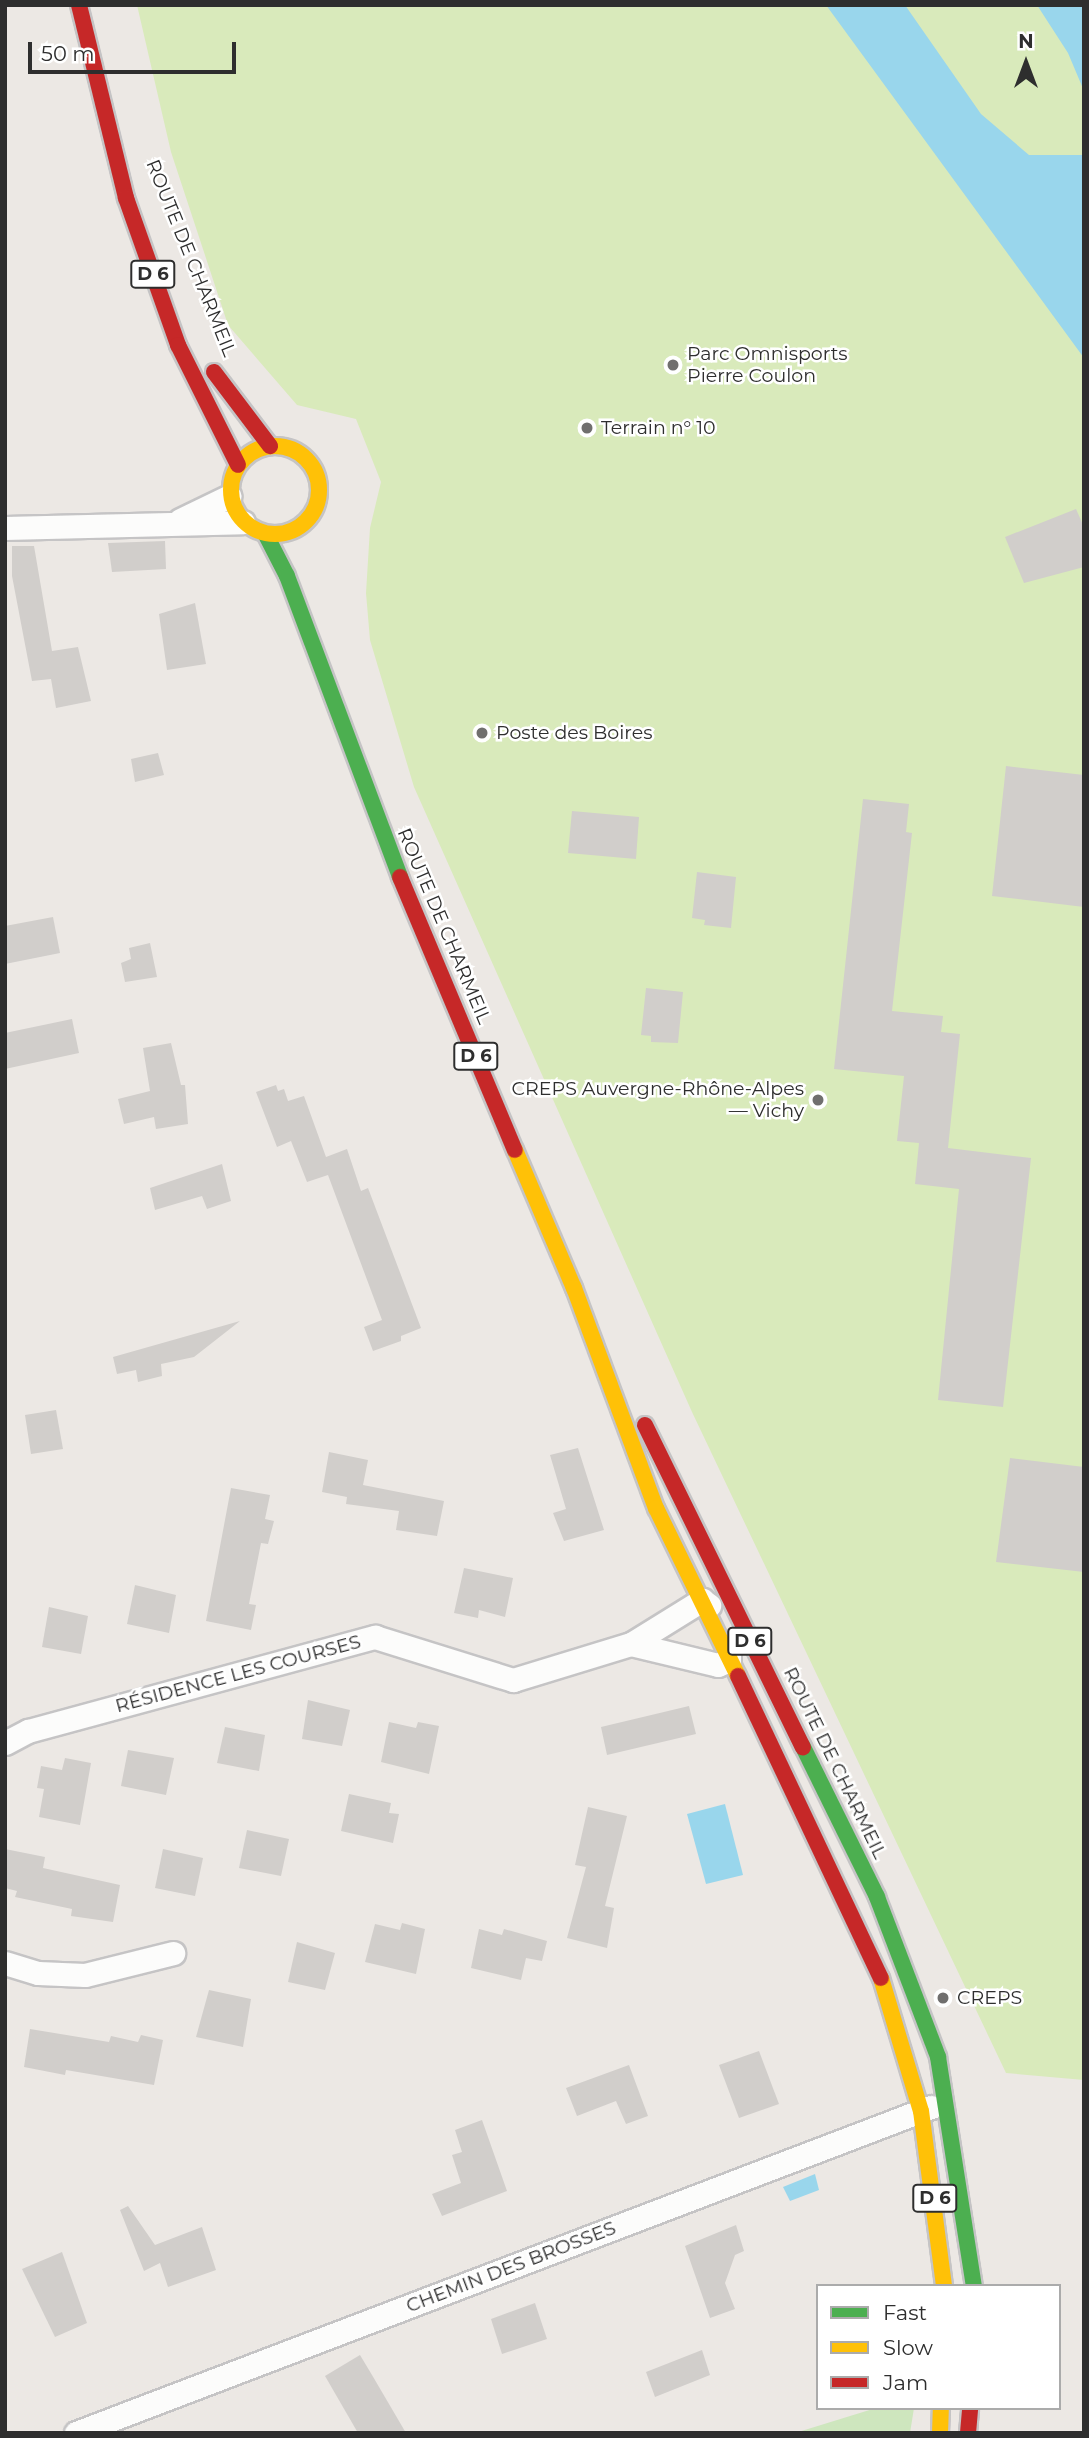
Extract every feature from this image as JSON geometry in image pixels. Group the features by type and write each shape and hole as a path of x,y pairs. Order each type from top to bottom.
{"main road":[{"name":"ROUTE DE CHARMEIL","path":"79,5 126,198 178,345 238,465"},
{"name":"ROUTE DE CHARMEIL","path":"95,74 175,284"},
{"name":"ROUTE DE CHARMEIL","path":"206,356 241,412 270,446"},
{"path":"308,541 309,519 320,491 316,472 306,459 289,448 270,446 254,451 238,465 230,496 243,522 266,535 289,533 309,519"},
{"name":"ROUTE DE CHARMEIL","path":"266,535 287,576 377,823 574,1288 656,1508 858,1923 892,2005 921,2111 944,2284"},
{"name":"ROUTE DE CHARMEIL","path":"308,582 314,655"},
{"name":"ROUTE DE CHARMEIL","path":"574,1288 681,1494 723,1586 877,1896 938,2057 974,2284"},
{"path":"940,2433 941,2410"},
{"path":"968,2433 970,2410"}],"street":[{"path":"164,526 230,496"},
{"path":"5,528 243,522"},
{"path":"631,1644 718,1665 729,1660 723,1586"},
{"path":"702,1600 727,1620 768,1703 792,1724"},
{"name":"RÉSIDENCE LES COURSES","path":"5,1743 28,1731 375,1637 513,1680 631,1644 702,1600"},
{"path":"5,1963 38,1973 85,1975 173,1953"},
{"name":"CHEMIN DES BROSSES","path":"76,2433 947,2102"}],"green space":[{"path":"137,5 1084,5 1084,2080 1006,2073 692,1412 414,787 370,640 366,593 370,528 381,482 356,419 297,405 228,325 171,152"},
{"path":"870,2410 914,2410 910,2433 795,2433"}],"water":[{"path":"826,5 905,5 981,114 1029,155 1084,155 1084,358"},
{"path":"1037,5 1084,5 1084,91 1068,53"},
{"path":"725,1804 743,1875 706,1884 687,1814"},
{"path":"815,2174 819,2190 790,2201 783,2187"}],"building":[{"path":"1076,509 1084,527 1084,567 1024,583 1005,537"},
{"path":"165,541 166,569 112,572 108,543"},
{"path":"12,546 34,546 52,651 78,647 91,701 56,708 51,679 32,681 12,576"},
{"path":"195,603 206,664 167,670 159,614"},
{"path":"158,753 164,775 135,782 131,759"},
{"path":"1006,766 1084,775 1084,907 992,896"},
{"path":"863,799 909,804 906,832 912,833 892,1011 943,1016 941,1032 960,1034 948,1148 1031,1158 1003,1407 938,1400 959,1189 915,1184 919,1143 897,1141 904,1076 834,1069"},
{"path":"572,811 639,817 636,859 568,853"},
{"path":"697,872 736,877 731,928 704,925 705,920 692,918"},
{"path":"53,917 60,953 5,964 5,926"},
{"path":"150,943 157,977 125,982 121,963 131,959 129,948"},
{"path":"646,988 683,992 678,1043 651,1042 651,1036 641,1035"},
{"path":"72,1019 79,1053 5,1069 5,1033"},
{"path":"171,1043 181,1085 185,1085 188,1124 156,1129 154,1117 124,1124 118,1099 150,1091 143,1048"},
{"path":"276,1085 278,1091 284,1089 288,1101 304,1096 326,1157 347,1149 361,1191 368,1188 421,1328 401,1336 401,1341 373,1351 364,1327 382,1320 328,1175 307,1182 291,1141 277,1147 256,1092"},
{"path":"222,1164 231,1201 207,1209 202,1196 155,1210 150,1188"},
{"path":"240,1321 194,1357 161,1364 162,1376 138,1382 136,1370 117,1374 113,1357"},
{"path":"56,1410 63,1449 31,1454 25,1415"},
{"path":"578,1448 604,1530 564,1541 553,1513 566,1509 550,1455"},
{"path":"329,1452 368,1460 363,1485 444,1501 437,1536 396,1530 399,1511 346,1504 347,1497 322,1492"},
{"path":"1010,1458 1084,1467 1084,1572 996,1562"},
{"path":"231,1488 270,1495 265,1519 274,1521 268,1544 261,1543 249,1604 256,1605 251,1630 206,1621"},
{"path":"464,1568 513,1578 505,1617 479,1610 478,1618 454,1613"},
{"path":"135,1585 176,1595 169,1633 127,1624"},
{"path":"49,1607 88,1616 81,1654 42,1647"},
{"path":"308,1700 350,1710 342,1746 302,1739"},
{"path":"689,1706 696,1734 607,1755 601,1727"},
{"path":"389,1722 416,1728 418,1722 439,1726 429,1774 381,1762"},
{"path":"225,1727 265,1735 259,1771 217,1763"},
{"path":"128,1750 174,1758 166,1795 121,1786"},
{"path":"65,1758 91,1763 80,1825 39,1817 44,1789 37,1788 41,1766 62,1770"},
{"path":"349,1794 391,1803 389,1813 399,1814 393,1843 341,1831"},
{"path":"588,1807 627,1816 605,1906 614,1908 607,1948 567,1938 586,1867 575,1865"},
{"path":"247,1830 289,1839 281,1876 239,1868"},
{"path":"5,1849 45,1857 43,1868 120,1885 113,1922 71,1916 72,1909 15,1897 17,1891 5,1888"},
{"path":"163,1849 203,1858 195,1896 155,1888"},
{"path":"402,1923 425,1929 416,1974 365,1962 375,1924 400,1930"},
{"path":"479,1929 502,1935 504,1929 547,1941 542,1961 526,1958 521,1980 471,1968"},
{"path":"297,1942 335,1953 325,1990 288,1982"},
{"path":"209,1990 251,1999 243,2047 196,2037"},
{"path":"30,2029 109,2042 111,2036 138,2042 141,2035 163,2040 154,2085 66,2070 65,2075 24,2067"},
{"path":"759,2051 779,2104 739,2118 719,2065"},
{"path":"629,2065 648,2116 626,2124 616,2101 577,2116 566,2088"},
{"path":"482,2120 507,2191 442,2216 432,2194 461,2183 452,2155 462,2152 455,2130"},
{"path":"128,2206 155,2245 202,2227 216,2270 168,2287 160,2263 144,2271 120,2210"},
{"path":"736,2225 744,2251 735,2255 725,2283 735,2309 710,2318 685,2246"},
{"path":"62,2252 87,2323 55,2337 22,2269"},
{"path":"535,2303 547,2339 502,2354 491,2319"},
{"path":"702,2350 710,2375 655,2397 646,2372"},
{"path":"360,2355 406,2433 358,2433 325,2376"}],"traffic: fast":[{"path":"266,535 287,576 400,877"},
{"path":"803,1747 877,1897 938,2057 974,2284"}],"traffic: slow":[{"path":"275,446 300,453 312,465 319,490 312,515 300,527 275,534 250,527 238,515 231,490 238,465 250,453 275,446"},
{"path":"515,1150 574,1288 656,1508 738,1676"},
{"path":"881,1978 921,2111 944,2284"},
{"path":"940,2433 941,2410"}],"traffic: jam":[{"path":"79,5 126,198 178,345 238,465"},
{"path":"214,372 270,446"},
{"path":"400,877 515,1150"},
{"path":"645,1425 803,1747"},
{"path":"738,1676 881,1978"},
{"path":"968,2433 970,2410"}],"place":[{"name":"Parc Omnisports Pierre Coulon","path":"673,365"},
{"name":"Terrain n° 10","path":"587,428"},
{"name":"Poste des Boires","path":"482,733"},
{"name":"CREPS Auvergne-Rhône-Alpes — Vichy","path":"818,1100"},
{"name":"CREPS","path":"943,1998"}]}
